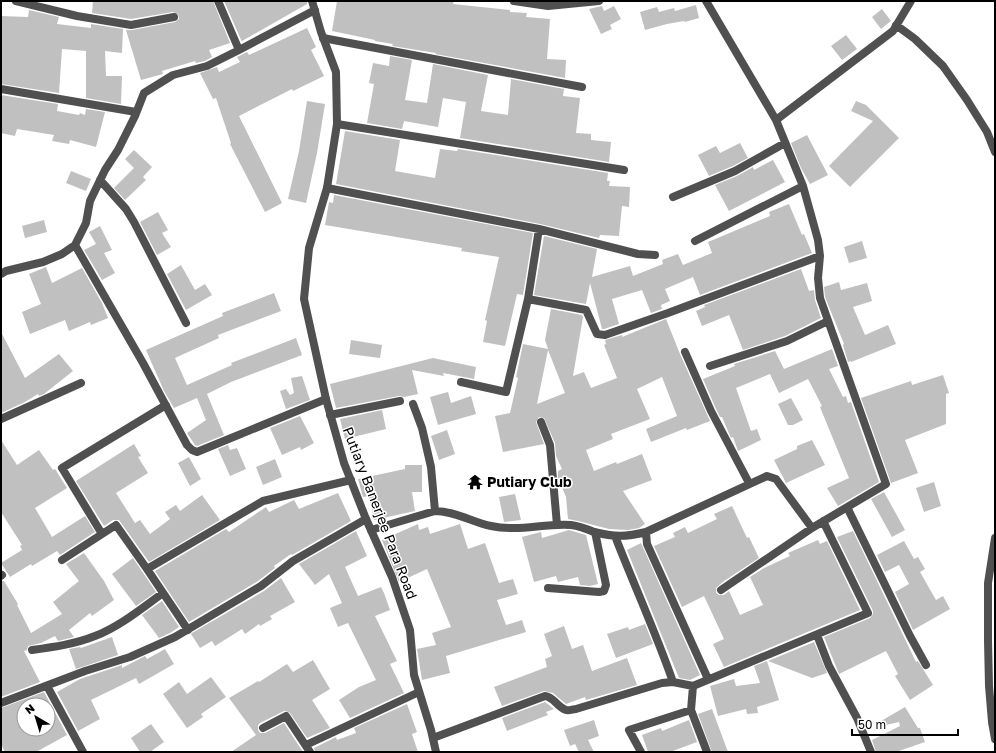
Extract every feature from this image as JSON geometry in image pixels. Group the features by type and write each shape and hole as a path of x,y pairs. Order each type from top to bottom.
{"street":[{"path":"16,1 77,16 131,25 174,18"},
{"path":"218,1 239,50"},
{"name":"Putiary Banerjee Para Road","path":"312,1 323,38 336,72 337,124 327,188 310,248 304,299 326,399 344,463 392,577 410,630 414,675 436,752"},
{"path":"514,1 548,6 599,1"},
{"path":"706,1 776,120 803,186 818,240 820,256 818,278 820,298 886,484 812,528 721,590"},
{"path":"776,120 894,28 911,1"},
{"path":"1,274 6,271 43,262 62,254 75,245 86,223 90,201 135,116 144,93 173,75 207,66 315,10"},
{"path":"894,28 916,39 943,66 987,132 995,152"},
{"path":"323,38 582,87"},
{"path":"1,89 136,112"},
{"path":"337,124 624,170"},
{"path":"673,197 735,171 785,143"},
{"path":"100,180 126,210 134,222 186,323"},
{"path":"695,241 803,186"},
{"path":"327,188 539,229 638,254 655,254"},
{"path":"461,382 506,392 528,299 539,229"},
{"path":"75,245 143,363 187,445 192,450 197,452 326,399"},
{"path":"528,299 586,310 597,334 605,335 820,256"},
{"path":"710,366 787,341 828,321"},
{"path":"685,352 711,411 750,483"},
{"path":"1,419 81,383"},
{"path":"330,415 400,401"},
{"path":"413,404 422,428 431,467 435,511"},
{"path":"102,534 62,468 166,405"},
{"path":"541,422 550,445 557,525"},
{"path":"371,530 435,511 445,511 490,526 502,528 573,525 615,536 636,535 646,532 767,476 776,479 812,528"},
{"path":"147,569 263,501 351,480"},
{"path":"847,508 910,636 926,665"},
{"path":"1,703 130,657 175,637 261,586 293,561 366,518"},
{"path":"433,738 545,696 550,696 560,706 567,710 576,709 662,683 673,682 693,686 817,635 868,612 823,521"},
{"path":"62,560 116,525 188,630"},
{"path":"548,588 599,592 604,590 606,585 595,532"},
{"path":"646,532 647,544 708,680"},
{"path":"615,536 660,646 673,682"},
{"path":"995,538 988,582 989,686 995,739"},
{"path":"32,650 68,645 97,636 125,620 163,593"},
{"path":"817,635 829,666 857,718 871,752"},
{"path":"47,686 83,752"},
{"path":"693,686 691,710 707,752"},
{"path":"263,728 286,716 308,749 419,692"},
{"path":"641,752 629,730 691,710"}],"building":[{"path":"93,1 213,1 230,43 209,50 212,57 205,61 196,63 195,61 162,71 163,74 141,80 126,30 175,22 179,19 178,14 173,12 131,19 92,13"},
{"path":"224,1 307,1 307,4 242,42"},
{"path":"337,1 454,1 453,4 510,10 510,12 527,13 526,17 550,19 547,59 566,60 565,78 392,46 393,44 332,31"},
{"path":"696,5 699,18 645,30 640,12 657,7 659,12 674,8 675,11"},
{"path":"602,6 604,11 614,6 621,19 610,25 612,29 601,34 589,9"},
{"path":"882,9 891,21 881,29 872,17"},
{"path":"29,10 59,17 57,24 91,28 91,24 123,29 122,53 105,51 106,76 122,76 121,104 86,98 86,51 62,49 59,93 1,84 1,16 28,17"},
{"path":"307,28 316,47 311,50 324,76 293,91 292,89 239,116 282,203 265,212 230,144 231,143 216,98 213,99 200,73 217,67 219,72 240,62 237,57 247,52 249,55"},
{"path":"846,35 857,49 842,60 831,46"},
{"path":"390,56 412,60 405,100 427,103 433,64 488,75 481,111 508,115 511,79 564,89 563,96 580,98 576,133 591,134 591,140 611,142 609,162 460,138 466,102 443,98 438,127 404,121 402,129 367,123 374,84 369,83 373,63 389,66"},
{"path":"1,95 58,104 57,111 79,115 80,113 85,115 86,109 105,112 96,147 70,140 69,144 52,141 54,135 17,129 15,136 1,133"},
{"path":"307,101 325,104 317,153 306,203 288,199 299,151"},
{"path":"856,101 866,105 899,138 850,187 829,166 873,121 851,111"},
{"path":"345,131 400,140 395,171 435,178 440,149 457,151 458,149 608,173 607,181 610,181 609,186 630,187 629,207 622,206 619,236 600,235 599,238 540,224 336,184"},
{"path":"807,135 828,175 810,184 801,168 791,143"},
{"path":"740,143 748,158 709,176 698,155 716,146 720,153"},
{"path":"134,150 152,167 143,177 146,180 125,200 114,188 134,168 125,159"},
{"path":"773,160 785,182 729,211 715,185 737,176 753,167 754,170"},
{"path":"71,171 91,179 86,191 66,183"},
{"path":"334,195 533,233 523,295 517,294 505,346 483,342 487,321 485,320 499,257 461,251 462,248 325,225 329,202 333,203"},
{"path":"789,204 802,235 804,234 812,253 700,295 693,277 665,289 670,301 661,305 662,309 651,313 642,290 612,299 619,324 602,329 590,283 586,304 534,295 544,236 597,249 592,277 630,266 633,276 663,264 662,260 678,254 683,265 712,253 708,242 770,216 769,212"},
{"path":"158,212 168,230 162,233 171,247 157,255 140,222"},
{"path":"44,220 47,232 25,238 22,226"},
{"path":"100,226 112,250 104,253 115,273 102,280 84,250 96,244 89,232"},
{"path":"862,241 867,258 849,263 844,247"},
{"path":"181,265 195,290 205,284 212,295 186,310 167,274"},
{"path":"46,267 52,283 82,268 102,303 108,318 91,325 90,322 69,331 65,320 30,334 22,312 41,304 29,274"},
{"path":"801,269 809,291 814,290 815,300 821,318 785,336 743,350 729,315 702,326 696,311 705,307 704,305"},
{"path":"839,282 841,290 867,283 872,301 853,307 865,335 888,325 896,344 848,362 844,344 825,297 824,287"},
{"path":"274,293 281,311 218,335 219,338 175,358 187,385 232,365 231,363 296,338 302,355 231,382 207,394 224,435 197,446 195,445 187,433 206,420 197,398 174,408 164,391 146,350 223,316 222,313"},
{"path":"551,309 582,315 583,317 573,376 584,372 591,388 617,378 604,345 606,344 605,340 622,335 622,337 666,319 710,421 687,430 686,428 651,442 646,429 677,416 662,377 637,389 650,419 611,434 613,439 586,450 594,471 642,454 652,480 623,491 645,524 639,528 628,530 609,529 568,519 566,497 558,478 558,471 562,469 556,456 555,443 544,418 539,417 536,422 544,444 503,452 495,416 510,413 518,378 516,377 523,344 548,349 545,340","holes":["548,350 565,393 537,404"]},
{"path":"1,332 25,378 59,354 73,371 44,394 39,396 38,394 1,413"},
{"path":"351,340 382,345 380,358 349,354"},
{"path":"832,349 838,366 829,369 843,397 846,396 848,403 851,402 879,482 838,506 827,488 849,478 820,407 822,406 808,379 779,393 770,374 736,388 751,431 757,429 761,440 738,451 733,437 731,438 722,417 720,417 703,379 735,366 734,364 775,351 784,369"},
{"path":"433,358 476,367 474,379 443,373 444,376 412,370 418,394 404,397 399,396 336,408 330,384"},
{"path":"943,375 949,393 946,394 946,424 905,440 918,473 891,483 861,398 911,381 912,385"},
{"path":"302,376 310,400 286,409 280,391 286,389 290,395 294,393 291,378"},
{"path":"448,392 451,403 471,396 476,414 438,425 430,397"},
{"path":"791,398 803,420 793,425 788,425 778,404"},
{"path":"382,410 386,429 345,439 340,419"},
{"path":"300,416 314,443 301,450 300,447 282,455 270,428"},
{"path":"447,430 455,454 439,460 431,436"},
{"path":"1,440 17,465 39,450 53,470 55,469 67,488 35,508 52,537 85,516 95,532 60,555 57,551 32,566 31,564 10,577 1,563 22,550 20,546 22,545 1,512"},
{"path":"812,440 825,465 786,483 774,460 797,449 797,446"},
{"path":"134,444 141,456 138,457 148,473 116,493 135,523 140,520 150,534 170,519 165,512 176,505 180,511 202,495 220,520 149,562 119,520 113,520 104,526 76,481"},
{"path":"228,445 230,450 237,448 246,469 230,476 218,449"},
{"path":"189,457 201,479 190,486 178,463"},
{"path":"275,459 282,477 263,485 256,467"},
{"path":"405,465 422,465 422,492 412,492 415,511 374,520 369,496 363,497 358,479 405,469"},
{"path":"934,482 941,506 924,512 916,488"},
{"path":"884,492 905,530 892,537 871,499"},
{"path":"338,493 351,521 292,555 291,554 274,566 275,568 258,581 189,622 155,571 226,529 229,532 266,507 269,512 294,500 299,509"},
{"path":"515,494 521,520 504,522 499,497"},
{"path":"732,506 747,538 749,537 759,558 716,588 716,593 719,595 724,595 729,591 740,615 763,605 750,577 764,568 790,556 788,553 818,540 820,544 827,541 860,610 724,667 713,644 724,639 704,596 682,607 654,546 675,537 673,533 685,527 688,533 717,519 714,514"},
{"path":"418,524 419,530 428,527 430,534 460,524 468,549 485,543 499,583 513,579 518,594 497,600 506,625 522,620 526,632 446,656 450,673 422,680 417,649 436,645 432,633 451,627 427,569 399,582 382,540"},
{"path":"569,530 586,535 598,584 590,586 580,585 578,577 558,582 556,576 534,582 522,537 541,532 542,538"},
{"path":"356,531 367,556 345,567 358,596 381,587 384,593 390,610 375,616 397,661 390,664 404,693 350,718 339,700 359,687 376,680 348,623 338,627 330,608 342,603 329,574 315,585 299,564"},
{"path":"853,531 916,662 918,661 933,685 910,700 895,676 898,674 886,651 839,674 824,637 870,618 873,614 873,611 837,537"},
{"path":"904,541 914,559 918,557 925,569 920,572 936,600 943,596 950,609 913,630 895,592 909,584 899,565 885,572 877,555"},
{"path":"641,543 700,675 690,680 679,678 627,550"},
{"path":"84,553 104,581 114,600 92,616 90,613 69,630 74,637 58,641 55,636 41,643 28,646 27,650 24,651 40,682 1,697 1,581 4,581 18,604 17,605 31,633 62,614 53,602 79,581 66,564"},
{"path":"133,558 156,592 136,606 112,574"},
{"path":"281,578 295,602 270,616 272,619 260,626 259,624 245,634 242,629 215,646 212,641 200,648 191,634 192,633 264,591"},
{"path":"162,601 179,627 159,638 142,615"},
{"path":"645,624 653,644 616,658 607,634 628,627 629,630"},
{"path":"564,626 572,649 583,645 592,671 627,658 637,685 586,700 585,697 566,704 553,693 544,691 502,706 494,687 547,667 545,659 552,656 544,634"},
{"path":"112,637 118,655 76,669 69,649 81,648"},
{"path":"814,642 827,673 812,678 768,661"},
{"path":"165,649 174,664 139,684 136,678 91,700 100,719 78,731 57,692 80,679 122,665 122,668 145,656 147,659"},
{"path":"313,660 330,689 312,700 330,728 307,738 290,713 284,711 260,723 258,725 258,730 260,733 265,733 284,723 303,752 231,752 256,735 229,698 258,681 259,682 287,664 293,672"},
{"path":"767,661 779,700 757,707 758,713 747,714 746,709 718,716 710,686 734,679 736,686 760,683 754,666"},
{"path":"211,677 226,697 201,714 203,717 187,728 163,694 179,682 187,694"},
{"path":"44,692 47,697 31,697"},
{"path":"16,702 16,737 56,737 56,714 67,735 36,752 5,752 1,744 1,708"},
{"path":"545,702 554,709 546,712 548,715 507,731 502,718"},
{"path":"407,704 417,732 412,734 418,752 315,752 314,748 336,737 337,740 356,733 354,728"},
{"path":"905,707 918,728 920,728 925,742 896,752 876,752 872,740 900,726 899,722 877,727 876,724"},
{"path":"712,709 728,752 712,752 698,714"},
{"path":"594,720 599,736 588,740 594,752 579,752 575,744 570,746 564,730"},
{"path":"689,720 697,742 670,752 648,752 642,735 661,728 662,731"},
{"path":"151,724 164,742 150,752 140,752 131,738"}],"place":[{"name":"Putiary Club","path":"475,482"}]}
